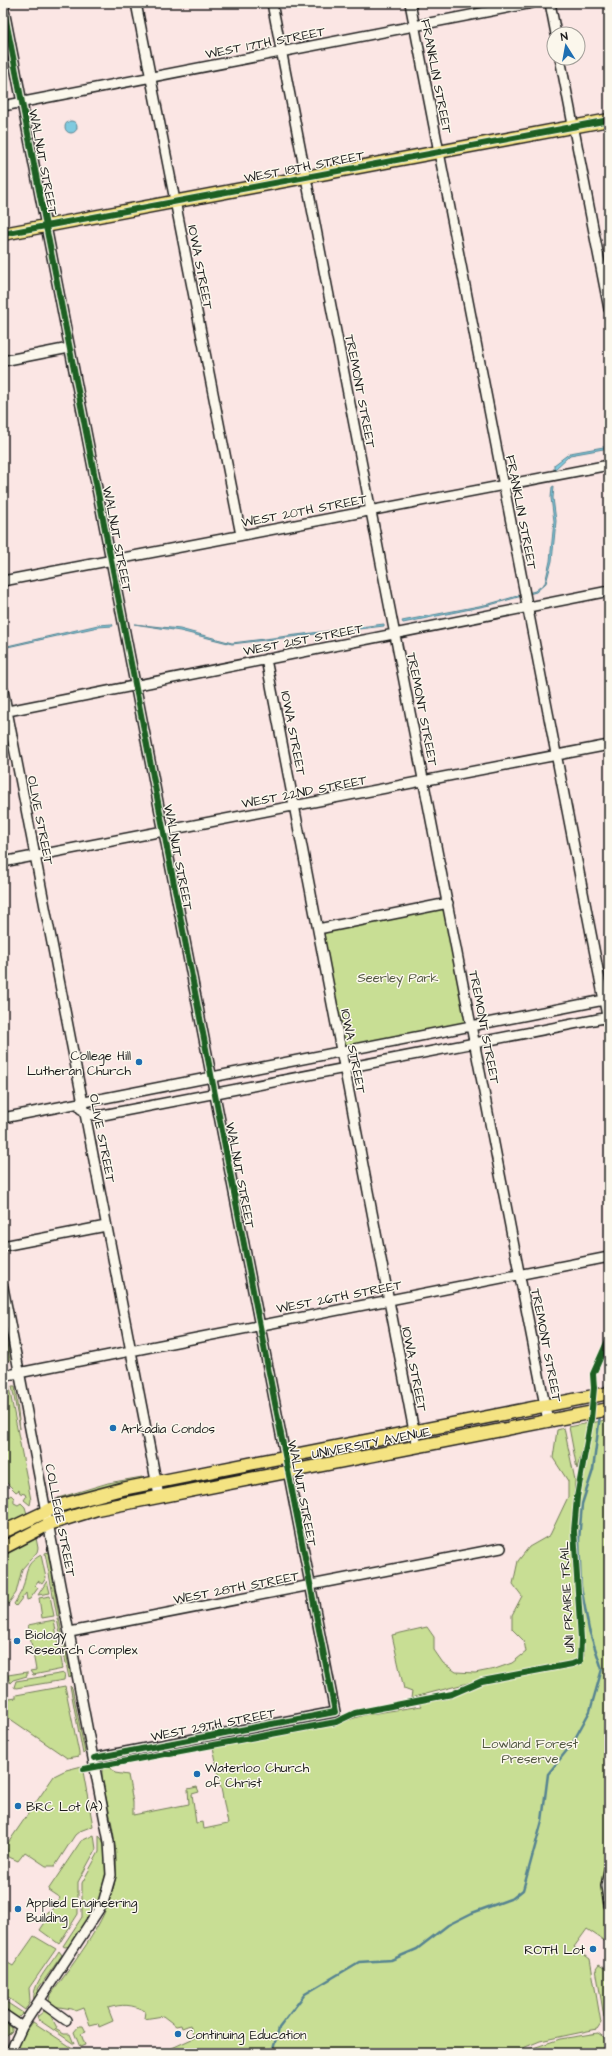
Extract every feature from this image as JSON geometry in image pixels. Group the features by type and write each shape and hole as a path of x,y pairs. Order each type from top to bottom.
{"main road":[{"name":"WEST 18TH STREET","path":"3,234 609,120"},
{"name":"UNIVERSITY AVENUE","path":"3,1532 46,1511 93,1495 284,1456 609,1393"},
{"name":"UNIVERSITY AVENUE","path":"3,1548 49,1524 97,1509 609,1409"}],"street":[{"name":"IOWA STREET","path":"136,3 241,535"},
{"name":"TREMONT STREET","path":"272,3 548,1421"},
{"name":"FRANKLIN STREET","path":"410,3 556,756 606,1000 608,1020"},
{"name":"WEST 17TH STREET","path":"3,106 532,3"},
{"path":"550,3 554,26"},
{"name":"WALNUT STREET","path":"3,6 309,1586 335,1712"},
{"path":"562,66 609,309"},
{"path":"3,361 70,348"},
{"name":"WEST 20TH STREET","path":"3,581 609,464"},
{"name":"WEST 21ST STREET","path":"5,712 395,634 527,603 609,591"},
{"name":"IOWA STREET","path":"266,659 417,1447"},
{"name":"OLIVE STREET","path":"3,690 5,712 35,856 159,1496"},
{"name":"WEST 22ND STREET","path":"3,862 609,745"},
{"path":"318,929 448,903"},
{"path":"3,1118 606,1000"},
{"path":"50,1108 72,1107 78,1108 93,1115 103,1114 475,1042 608,1020"},
{"path":"3,1246 106,1226"},
{"name":"WEST 26TH STREET","path":"3,1376 609,1257"},
{"name":"COLLEGE STREET","path":"3,1287 94,1758 109,1842 111,1875 107,1891 94,1919 22,2027 10,2053"},
{"name":"WEST 28TH STREET","path":"70,1632 501,1548"},
{"name":"WEST 29TH STREET","path":"94,1758 335,1712"},
{"path":"609,1870 606,1886 609,1905"},
{"path":"40,2001 66,2020"},
{"path":"3,2014 22,2027"}],"green space":[{"name":"Seerley Park","path":"448,903 471,1026 341,1052 318,929"},
{"path":"3,1333 6,1339 10,1360 7,1361"},
{"path":"3,1380 8,1381 31,1500 30,1505 24,1500 26,1497 25,1494 20,1493 19,1490 16,1492 3,1479"},
{"path":"12,1386 15,1386 20,1429"},
{"name":"Lowland Forest Preserve","path":"609,1419 609,1550 607,1557 609,1563 609,1858 605,1871 605,1905 609,1917 609,1944 587,1929 574,1947 590,1959 601,2023 597,2029 540,2041 511,2053 161,2053 194,2038 190,2025 182,2028 181,2025 176,2026 163,2016 144,2019 145,2011 136,2007 122,2005 108,2008 113,2021 99,2027 98,2023 90,2025 84,2008 76,2011 53,2006 49,2001 50,1996 91,1937 108,1904 113,1888 116,1871 116,1848 102,1780 102,1769 110,1767 115,1773 128,1775 133,1802 133,1815 189,1804 188,1789 197,1787 199,1792 192,1794 196,1823 203,1822 204,1829 228,1824 213,1747 335,1724 364,1715 421,1706 419,1703 450,1698 483,1683 581,1663 584,1655 576,1531 580,1482 592,1423"},
{"path":"589,1423 577,1469 569,1427"},
{"path":"564,1428 575,1480 572,1531 579,1638 579,1654 577,1660 487,1678 411,1698 412,1692 404,1689 392,1635 427,1627 434,1637 434,1650 443,1663 456,1672 475,1673 495,1669 512,1663 526,1652 524,1641 512,1629 512,1615 522,1596 513,1584 518,1561 529,1547 550,1535 568,1497 568,1481 553,1458 557,1430"},
{"path":"142,1477 142,1480 94,1490 64,1499 58,1498 108,1483"},
{"path":"11,1495 14,1498 14,1503 18,1505 21,1503 25,1507 27,1514 3,1526 3,1500"},
{"path":"36,1538 38,1548 37,1552 22,1569 16,1593 3,1611 3,1555"},
{"path":"48,1552 59,1616 57,1616 45,1553"},
{"path":"41,1555 46,1578 42,1584 38,1581 35,1585 38,1588 30,1599 27,1600 26,1593 16,1606 14,1604 22,1590 27,1570 31,1562"},
{"path":"47,1581 50,1593 38,1595"},
{"path":"50,1596 54,1616 42,1618 39,1598"},
{"path":"57,1619 59,1619 71,1676 69,1678"},
{"path":"54,1620 63,1669 33,1675 30,1671 36,1670 28,1625"},
{"path":"27,1672 27,1676 13,1680 10,1683 8,1675"},
{"path":"65,1673 64,1680 16,1688 14,1687 16,1681"},
{"path":"65,1686 79,1753 79,1756 67,1758 3,1714 3,1700 16,1698 16,1695"},
{"path":"70,1686 72,1688 85,1752 83,1754"},
{"path":"82,1766 93,1826 80,1831 75,1835 55,1866 46,1866 25,1852 18,1861 9,1857 6,1846 54,1776 66,1770"},
{"path":"94,1835 96,1849 78,1882 78,1914 59,1944 40,1930 48,1918 44,1916 48,1911 50,1912 60,1898 48,1890 81,1841"},
{"path":"99,1836 104,1843 106,1856 106,1872 101,1895 91,1915 71,1946 65,1947 63,1946 82,1917 82,1883 99,1852"},
{"path":"34,1936 56,1949 29,1988 30,2001 25,2010 3,1994 3,1960 13,1966"},
{"path":"59,1951 62,1955 38,1989 39,1993 34,2002 35,1989 38,1982"},
{"path":"599,1965 609,1971 609,2019 604,2017 596,1969"},
{"path":"3,2000 23,2013 18,2018 3,2009"},
{"path":"44,2011 50,2014 57,2028 55,2029 64,2034 70,2034 74,2044 39,2020 37,2017"},
{"path":"3,2021 12,2028 12,2031 3,2040"},
{"path":"33,2022 77,2051 77,2052 14,2053"},
{"path":"79,2026 83,2026 86,2032 81,2034 85,2045 80,2047 74,2032"},
{"path":"598,2033 605,2038 609,2037 609,2053 518,2053 560,2039"}],"water":[{"path":"71,121 75,123 77,127 75,131 71,133 67,131 65,127 67,123"},
{"path":"609,446 609,448 570,455 554,470 554,465 570,453"},
{"path":"554,486 553,498 556,521 552,561 546,583 536,592 490,605 403,623 402,621 489,604 535,591 545,583 550,561 554,521 551,498 552,487"},
{"path":"112,624 113,626 98,627 3,648 98,625"},
{"path":"134,624 180,629 232,643 384,624 384,626 232,644 180,631"}],"waterway":[{"path":"604,1390 609,1379"},
{"path":"272,2053 279,2028 305,1994 359,1962 391,1960 417,1949 448,1925 472,1913 513,1898 523,1890 542,1821 548,1774 572,1744 590,1711 602,1669 589,1630 581,1586 579,1540 582,1504 593,1470 600,1415"}],"cycle path":[{"path":"3,5 335,1712 94,1758"},
{"path":"3,234 609,120"},
{"name":"UNI PRAIRIE TRAIL","path":"84,1769 336,1722 355,1713 452,1694 482,1681 572,1664 580,1661 581,1639 574,1531 577,1497 591,1419 594,1388 593,1374 609,1338"}],"place":[{"name":"College Hill Lutheran Church","path":"139,1062"},
{"name":"Arkadia Condos","path":"113,1428"},
{"name":"Biology Research Complex","path":"17,1641"},
{"name":"Waterloo Church of Christ","path":"197,1774"},
{"name":"BRC Lot (A)","path":"18,1806"},
{"name":"Applied Engineering Building","path":"18,1909"},
{"name":"ROTH Lot","path":"593,1949"},
{"name":"Continuing Education","path":"178,2034"}]}
